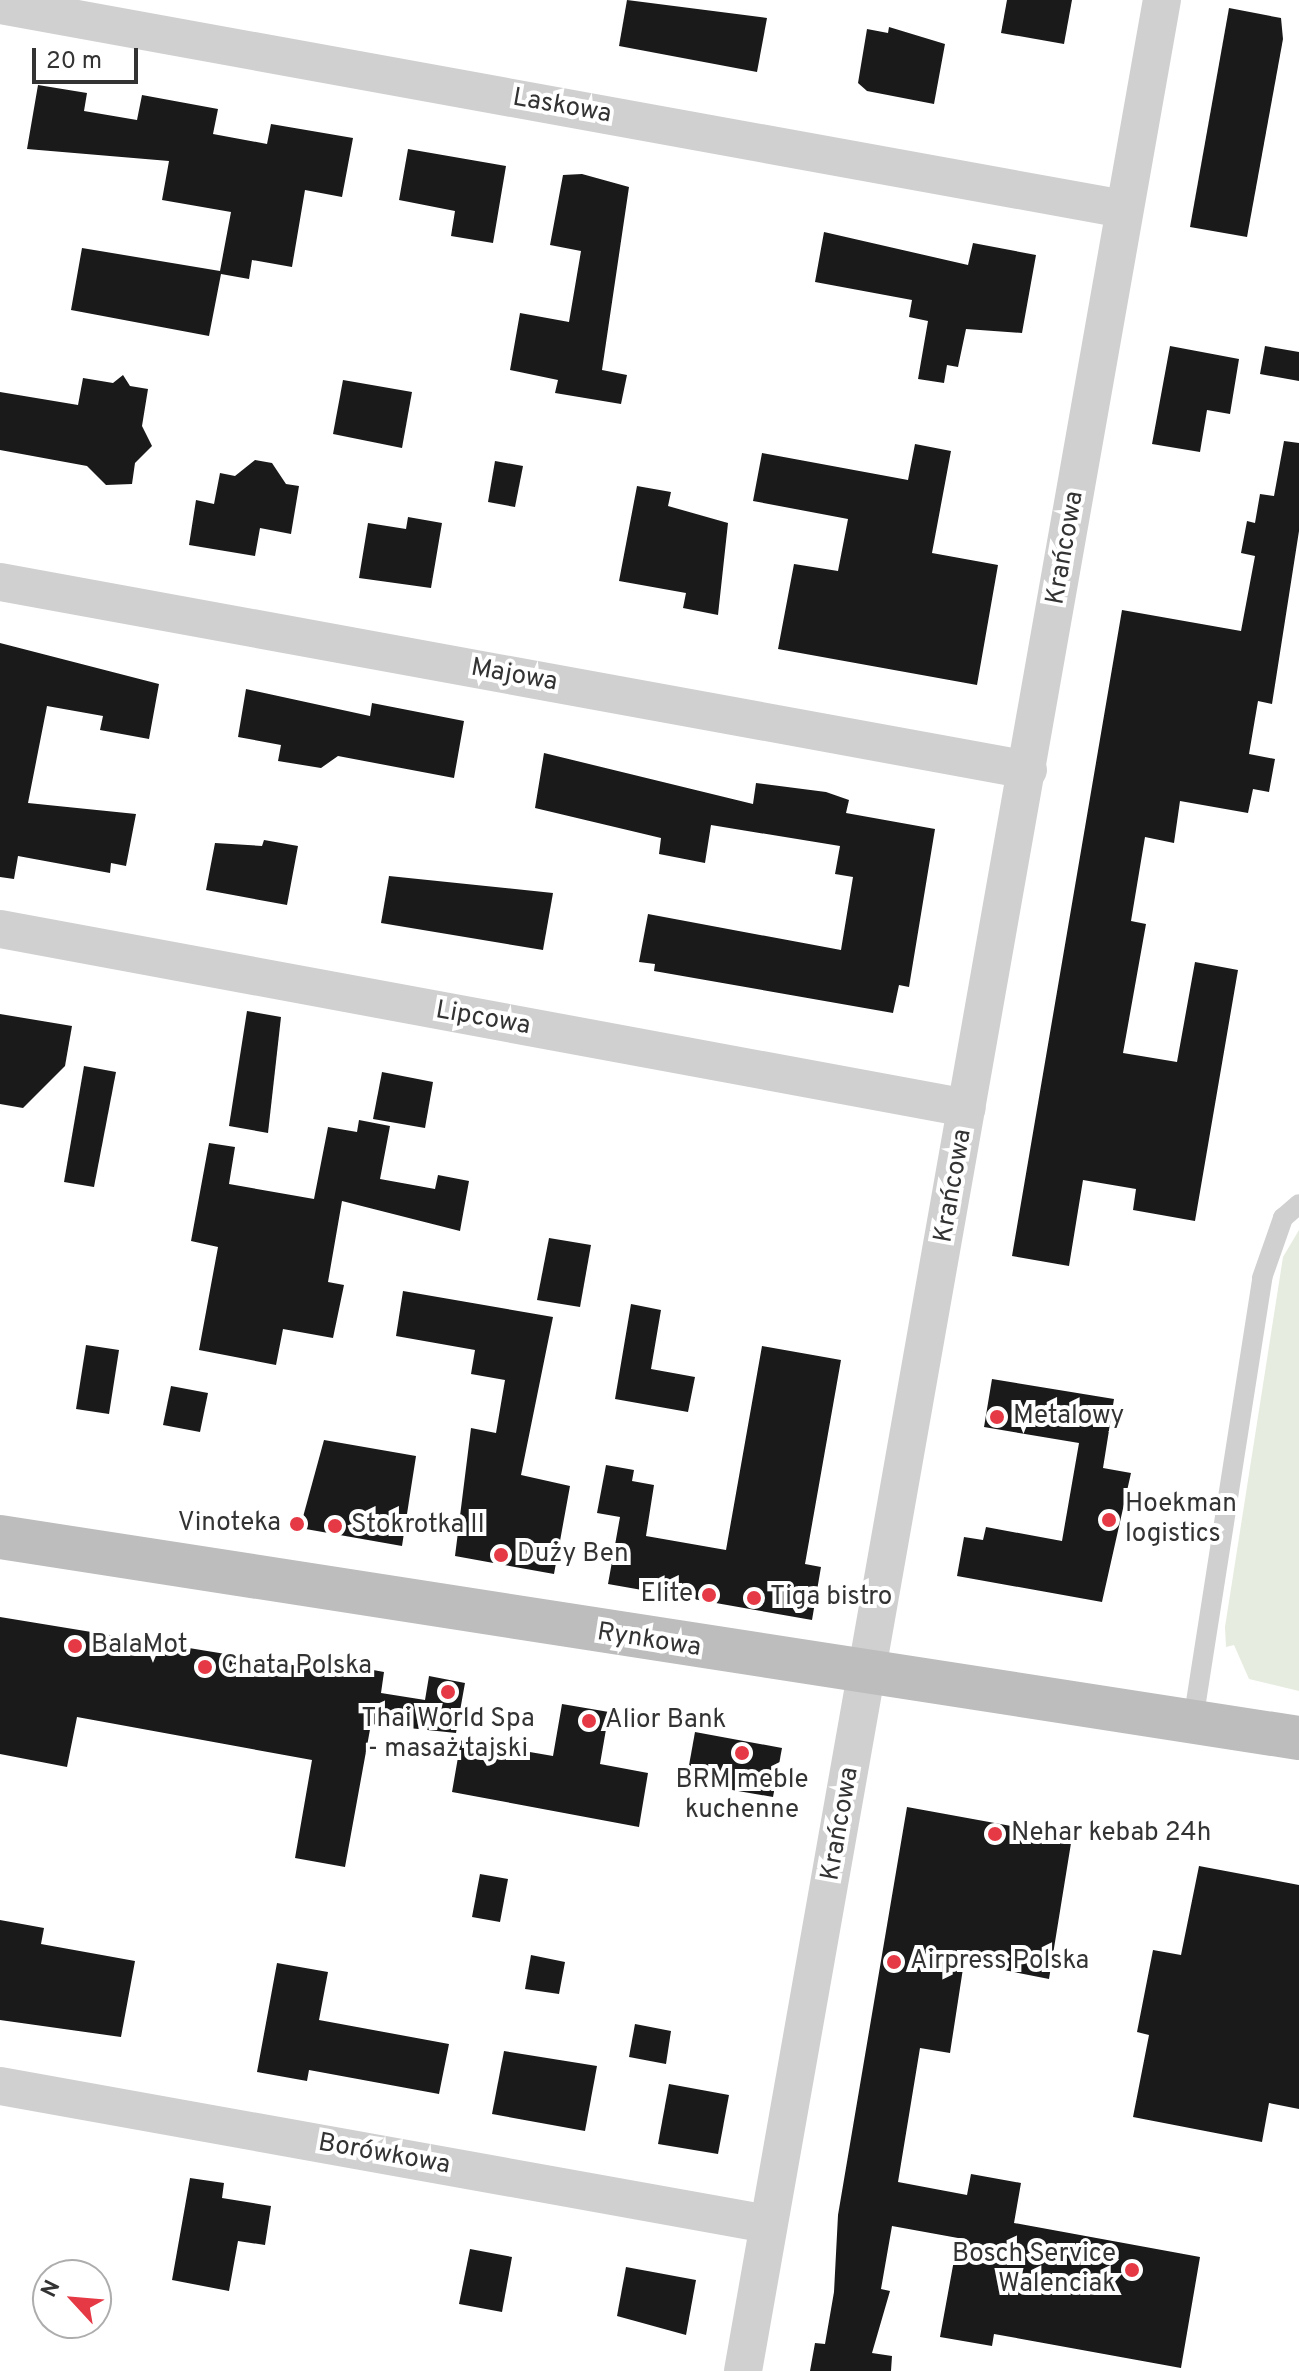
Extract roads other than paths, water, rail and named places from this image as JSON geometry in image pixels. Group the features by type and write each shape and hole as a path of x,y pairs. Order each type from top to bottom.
{"street":[{"name":"Krańcowa","path":"743,2371 869,1673 1162,0"},
{"name":"Laskowa","path":"0,5 1124,209"},
{"name":"Majowa","path":"0,582 1028,770"},
{"name":"Lipcowa","path":"0,929 967,1108"},
{"name":"Rynkowa","path":"0,1537 1299,1738"},
{"name":"Borówkowa","path":"0,2086 768,2224"}],"lane":[{"path":"1193,1721 1262,1278 1283,1218 1299,1204"}],"place":[{"name":"Metalowy","path":"997,1417"},
{"name":"Hoekman logistics","path":"1109,1520"},
{"name":"Vinoteka","path":"297,1524"},
{"name":"Stokrotka II","path":"335,1526"},
{"name":"Duży Ben","path":"501,1555"},
{"name":"Elite","path":"709,1595"},
{"name":"Tiga bistro","path":"754,1598"},
{"name":"BalaMot","path":"75,1646"},
{"name":"Chata Polska","path":"205,1667"},
{"name":"Thai World Spa - masaż tajski","path":"448,1692"},
{"name":"Alior Bank","path":"589,1721"},
{"name":"BRM meble kuchenne","path":"742,1753"},
{"name":"Nehar kebab 24h","path":"995,1834"},
{"name":"Airpress Polska","path":"894,1962"},
{"name":"Bosch Service Walenciak","path":"1132,2270"}]}
